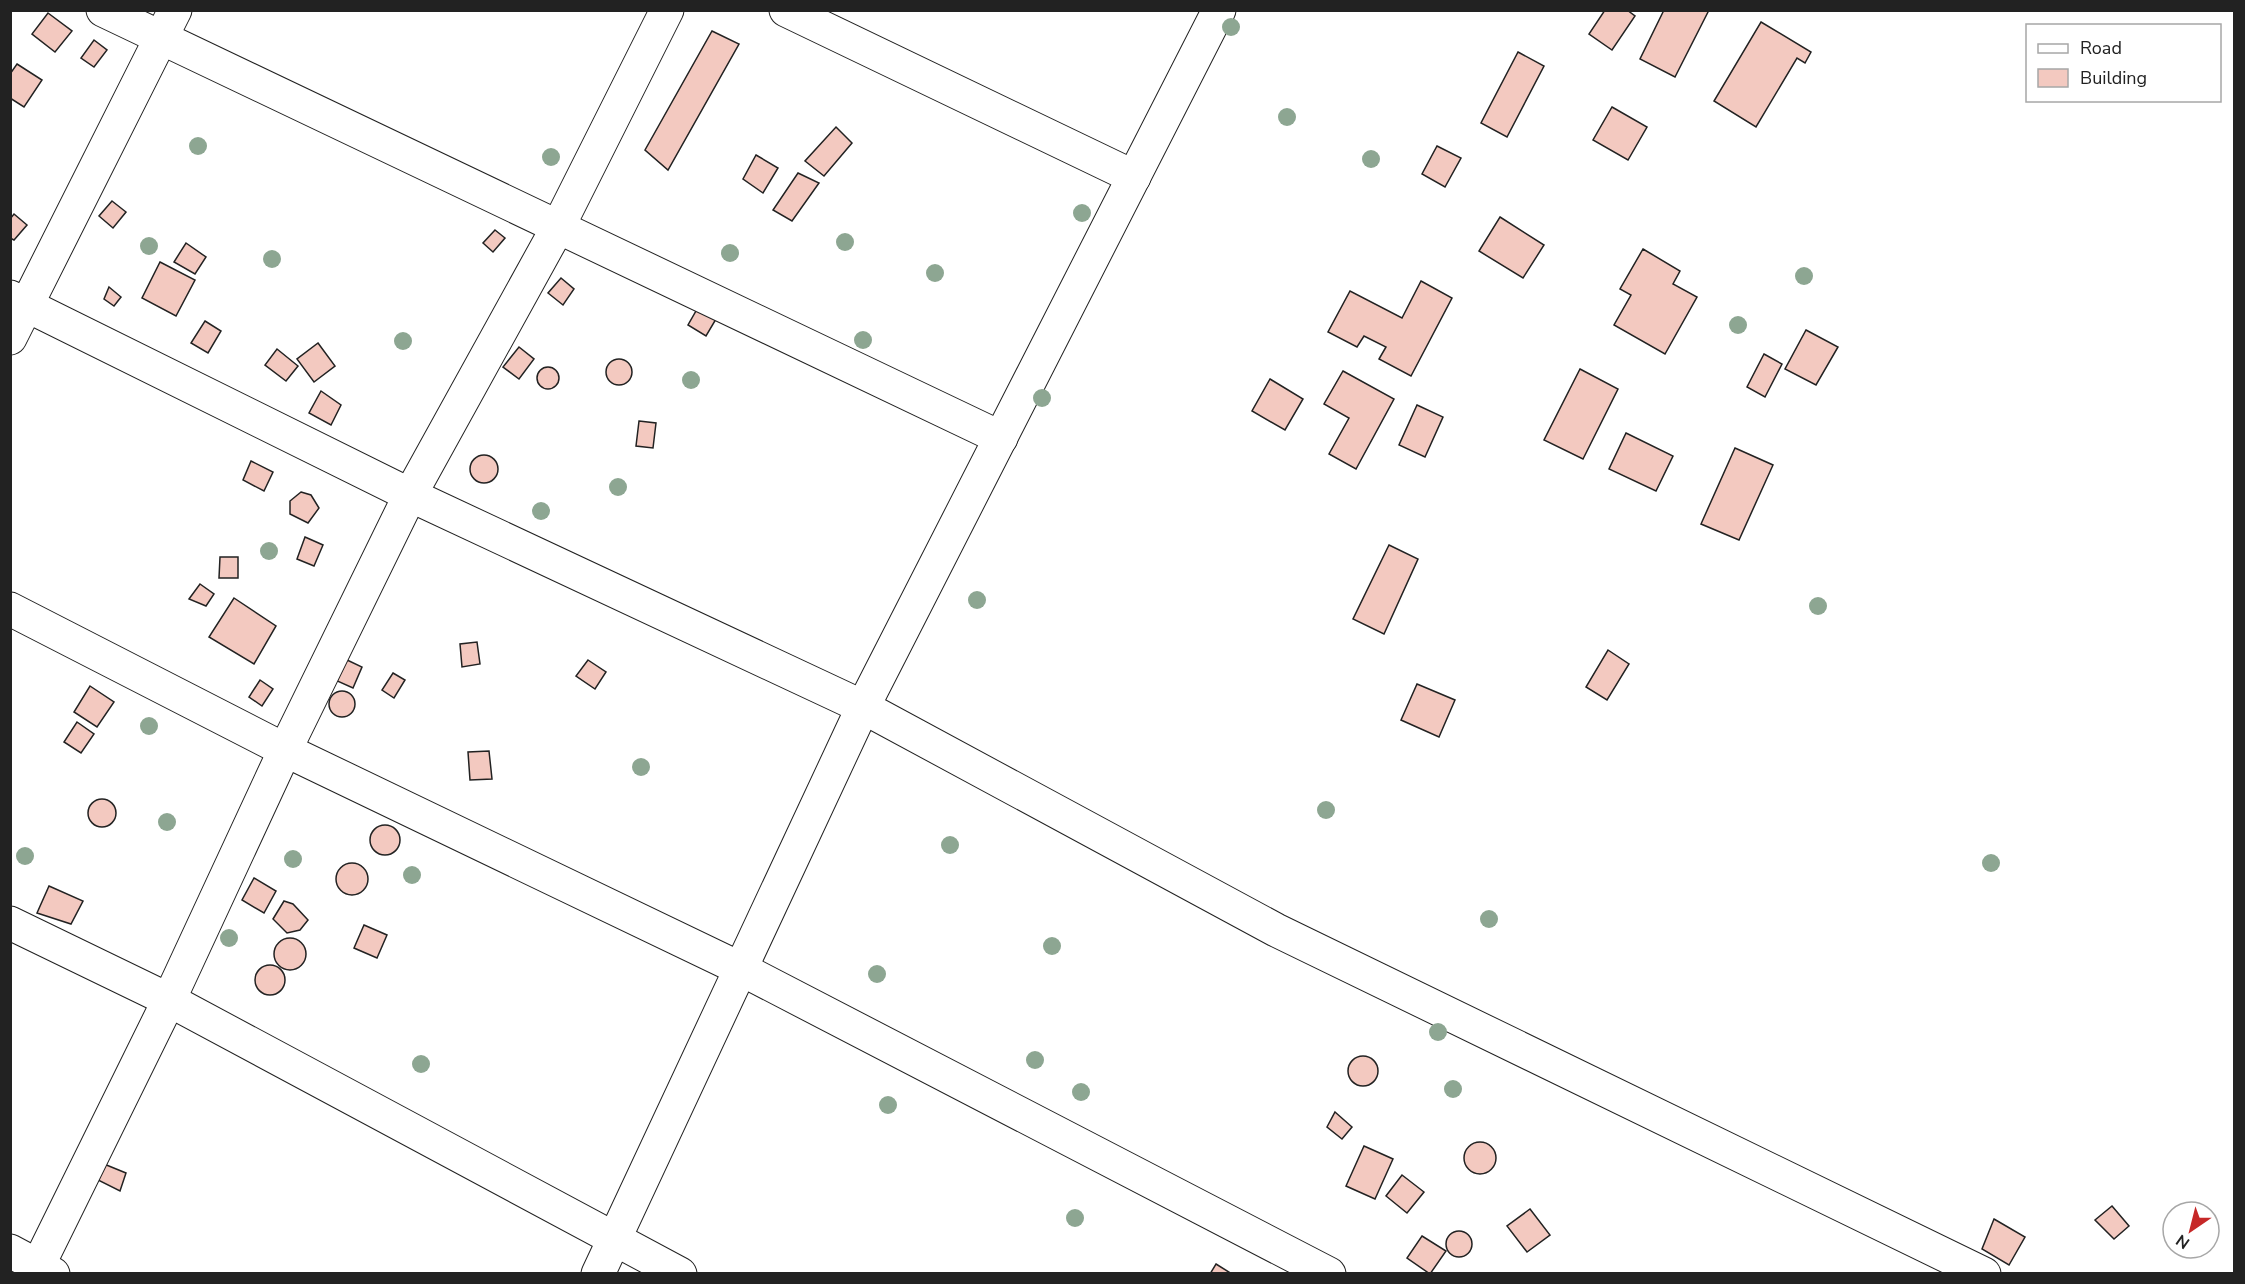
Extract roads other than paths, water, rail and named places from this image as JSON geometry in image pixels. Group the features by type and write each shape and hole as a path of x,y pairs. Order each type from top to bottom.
{"street":[{"path":"103,10 168,24 558,227 1001,438"},
{"path":"34,1266 170,1000 285,750 410,495 558,227 667,10"},
{"path":"786,10 1134,177"},
{"path":"598,1274 863,706 1219,10"},
{"path":"10,338 18,301 168,24"},
{"path":"18,301 410,495 863,706 1276,930 1984,1274"},
{"path":"10,609 285,750 741,969 1329,1274"},
{"path":"10,923 170,1000 680,1274"}]}
